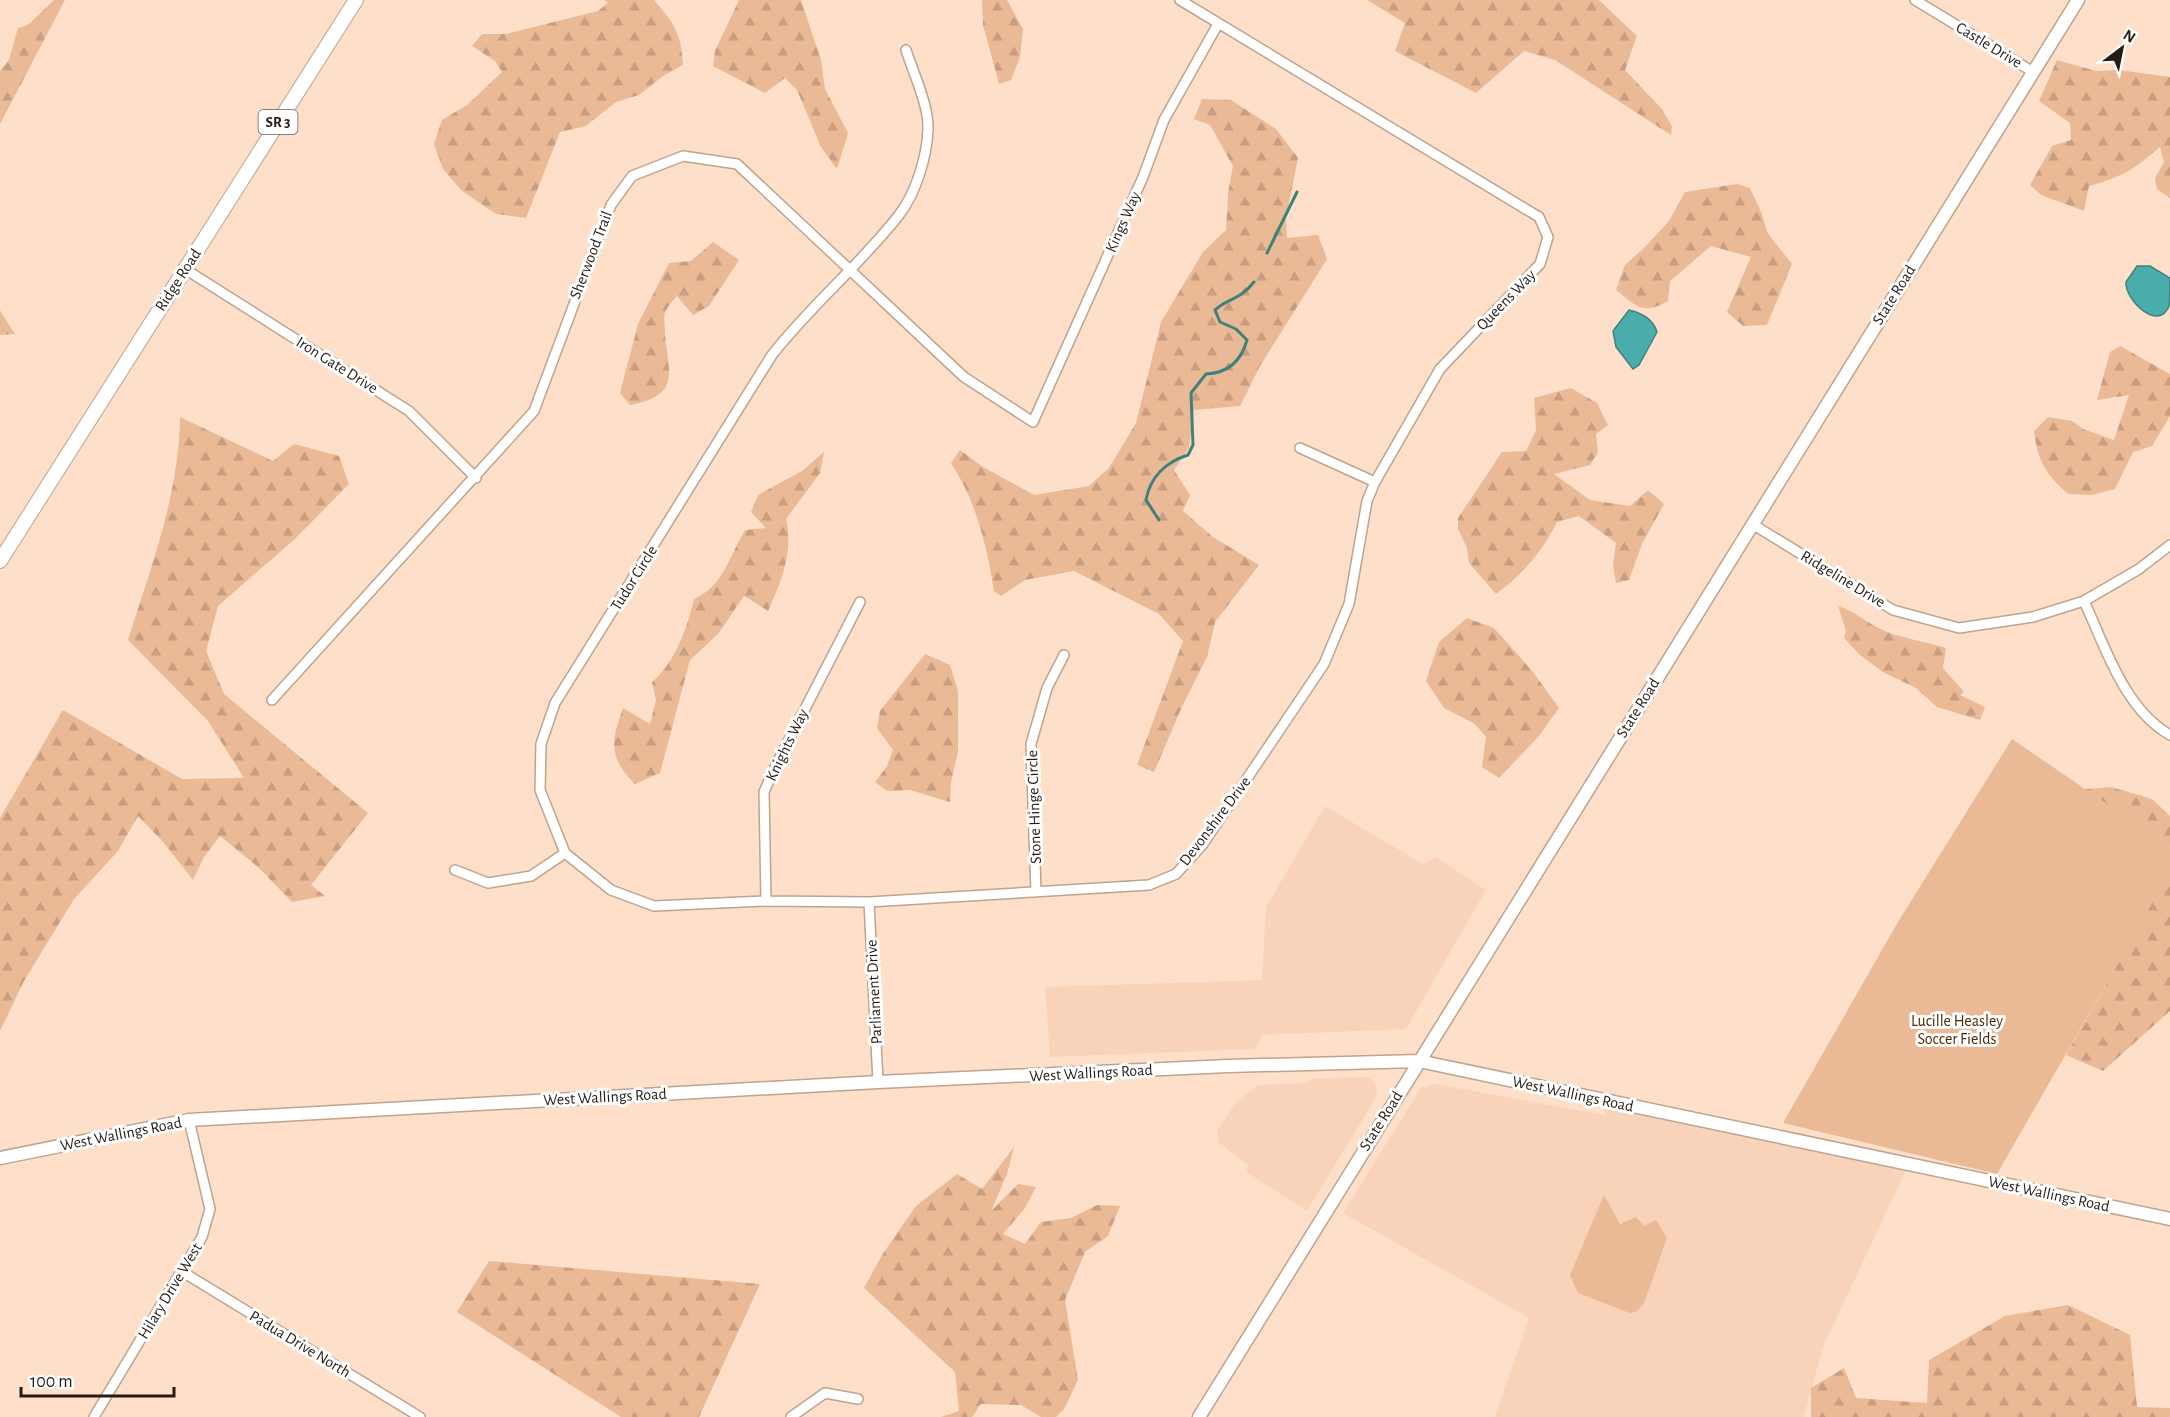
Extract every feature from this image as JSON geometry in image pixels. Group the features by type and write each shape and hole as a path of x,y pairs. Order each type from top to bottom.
{"main road":[{"name":"Ridge Road","path":"0,561 356,0"}],"street":[{"name":"Queens Way","path":"1180,0 1539,217 1548,237 1540,264 1440,369 1375,482 1367,501 1349,604 1340,627"},
{"name":"Castle Drive","path":"1916,0 2033,72"},
{"name":"State Road","path":"1199,1417 2078,0"},
{"name":"Kings Way","path":"1033,422 1143,177 1164,120 1218,24"},
{"name":"Tudor Circle","path":"869,902 766,901 654,906 611,890 565,853 540,790 541,744 555,703 772,355 800,319 900,214 920,173 928,128 906,50"},
{"name":"Sherwood Trail","path":"272,700 476,478 534,411 610,205 632,176 683,156 737,164 848,271 964,377 1033,422"},
{"name":"Iron Gate Drive","path":"185,269 409,411 476,478"},
{"path":"1300,448 1375,482"},
{"name":"Ridgeline Drive","path":"1752,525 1893,610 1959,628 2033,617 2084,601 2139,569 2170,544"},
{"path":"2084,601 2122,681 2152,725 2170,735"},
{"name":"Knights Way","path":"766,901 765,792 776,765 860,602"},
{"name":"Devonshire Drive","path":"869,902 1149,885 1176,874 1203,844 1295,709 1324,664 1340,627"},
{"name":"Stone Hinge Circle","path":"1036,892 1031,744 1047,688 1064,655"},
{"path":"455,870 488,883 531,876 565,853"},
{"name":"Parliament Drive","path":"869,902 878,1082"},
{"name":"West Wallings Road","path":"0,1158 189,1120 878,1082 1227,1066 1419,1061 2170,1219"},
{"name":"Hilary Drive West","path":"94,1417 202,1237 210,1209 189,1120"},
{"name":"Padua Drive North","path":"181,1271 420,1417"},
{"path":"791,1417 825,1393 858,1400"}],"shaded area":[{"path":"1325,806 1423,864 1436,857 1486,890 1406,1029 1262,1035 1255,1049 1050,1057 1045,987 1262,980 1266,907"},
{"path":"1369,1077 1375,1083 1377,1091 1374,1101 1307,1211 1246,1172 1248,1165 1218,1142 1218,1129 1234,1105 1257,1085 1305,1083 1313,1078"},
{"path":"1435,1084 1605,1115 1605,1106 1906,1170 1823,1347 1804,1417 1495,1417 1529,1318 1343,1213 1421,1088"}],"green space":[{"path":"54,0 65,0 0,124 0,71 9,60 18,28 28,25"},
{"path":"604,0 654,0 676,30 681,44 683,65 663,76 639,95 616,102 586,126 560,132 526,218 496,214 461,190 443,169 434,144 442,120 467,105 502,72 495,61 472,46 482,34 506,34 598,11 608,3"},
{"path":"739,0 801,0 821,60 825,89 848,133 837,169 821,147 797,90 785,78 765,93 713,66 715,51"},
{"path":"982,0 1007,0 1023,29 1020,57 1011,80 999,84 983,25"},
{"path":"1367,0 1599,0 1637,36 1625,70 1662,109 1672,126 1671,135 1555,60 1524,51 1476,93 1395,51 1405,23"},
{"path":"2057,60 2096,71 2119,70 2170,77 2170,198 2157,189 2155,178 2164,162 2160,147 2128,171 2089,186 2084,211 2041,195 2030,185 2052,146 2071,140 2070,123 2039,101"},
{"path":"1202,99 1231,100 1276,129 1298,158 1286,218 1287,238 1318,235 1327,259 1260,366 1240,406 1194,410 1189,448 1174,470 1190,495 1183,511 1213,537 1259,565 1215,622 1207,657 1181,709 1154,772 1137,765 1183,641 1159,614 1074,571 1025,580 1001,596 994,591 988,557 974,508 951,463 960,450 983,467 1034,495 1089,486 1109,468 1136,423 1161,322 1203,252 1226,230 1228,193 1233,166 1210,125 1194,119"},
{"path":"1737,184 1750,188 1768,234 1792,264 1767,325 1743,326 1727,312 1751,257 1711,246 1670,281 1668,301 1652,308 1640,307 1616,290 1625,265 1669,221 1685,192"},
{"path":"713,242 739,260 709,306 693,315 677,296 670,305 664,318 669,368 666,387 659,394 647,400 630,405 620,393 638,324 669,263 691,261"},
{"path":"0,310 2,314 15,334 0,335"},
{"path":"2120,346 2170,374 2170,416 2152,446 2133,452 2115,489 2091,495 2068,494 2048,473 2040,459 2034,431 2048,417 2072,421 2083,429 2114,440 2129,395 2097,400 2110,352"},
{"path":"1571,388 1597,403 1608,425 1596,434 1598,452 1590,465 1554,474 1590,500 1630,506 1648,490 1664,504 1642,544 1629,580 1616,583 1613,565 1616,543 1579,516 1557,522 1531,562 1496,594 1469,563 1467,548 1458,529 1458,518 1502,452 1526,451 1536,430 1534,398"},
{"path":"180,417 273,461 294,444 339,456 349,484 296,538 218,606 206,651 224,694 368,813 311,885 325,896 292,902 259,868 220,836 204,857 193,880 164,843 138,816 118,851 74,899 24,981 0,1031 0,818 63,710 182,779 244,778 208,721 128,640 169,503 175,474"},
{"path":"824,452 820,473 786,519 788,542 785,566 768,611 744,596 718,634 690,660 660,773 635,784 620,766 614,749 616,730 623,708 650,724 656,700 652,682 674,655 688,622 694,599 704,593 719,578 745,530 766,528 751,512 758,495 802,471"},
{"path":"1838,606 1887,632 1946,648 1943,668 1964,692 1960,695 1985,707 1980,720 1937,707 1916,688 1883,672 1860,655 1844,638 1846,631"},
{"path":"1467,618 1494,628 1533,672 1559,708 1539,736 1499,778 1482,767 1486,737 1475,724 1444,708 1426,681 1439,642"},
{"path":"925,654 950,665 958,691 958,752 951,782 950,802 910,790 887,791 875,782 887,766 893,750 877,728 880,711"},
{"name":"Lucille Heasley Soccer Fields","path":"2012,739 2170,847 2170,873 1997,1174 1783,1123 1898,922"},
{"path":"2111,787 2152,799 2170,816 2170,847 2085,789"},
{"path":"2170,872 2170,1011 2103,1071 2066,1055"},
{"path":"1014,1147 1007,1174 991,1211 1018,1184 1036,1187 1025,1208 1003,1234 1025,1244 1041,1222 1071,1218 1097,1205 1120,1206 1108,1236 1085,1252 1065,1300 1078,1380 1064,1409 1056,1417 1041,1417 1021,1405 981,1404 972,1417 941,1417 959,1411 955,1372 864,1288 882,1255 916,1206 957,1174 982,1189"},
{"path":"1604,1195 1620,1224 1636,1217 1644,1226 1656,1220 1667,1238 1644,1303 1636,1312 1630,1313 1578,1293 1570,1275"},
{"path":"489,1261 760,1284 699,1417 621,1417 457,1312"},
{"path":"2068,1305 2130,1335 2137,1407 2170,1408 2170,1417 1811,1417 1811,1388 1844,1368 1856,1398 1927,1403 1929,1360 2005,1316"}],"water":[{"path":"2137,266 2150,266 2170,278 2169,306 2164,313 2158,316 2143,311 2127,290 2126,282"},
{"path":"1629,310 1646,317 1657,332 1639,365 1633,369 1616,347 1613,331"}],"waterway":[{"path":"1267,253 1297,192"},
{"path":"1159,520 1146,500 1148,492 1160,472 1166,466 1188,455 1193,445 1191,393 1206,374 1227,369 1232,365 1241,354 1247,340 1236,329 1220,322 1215,310 1244,292 1254,282"}]}
